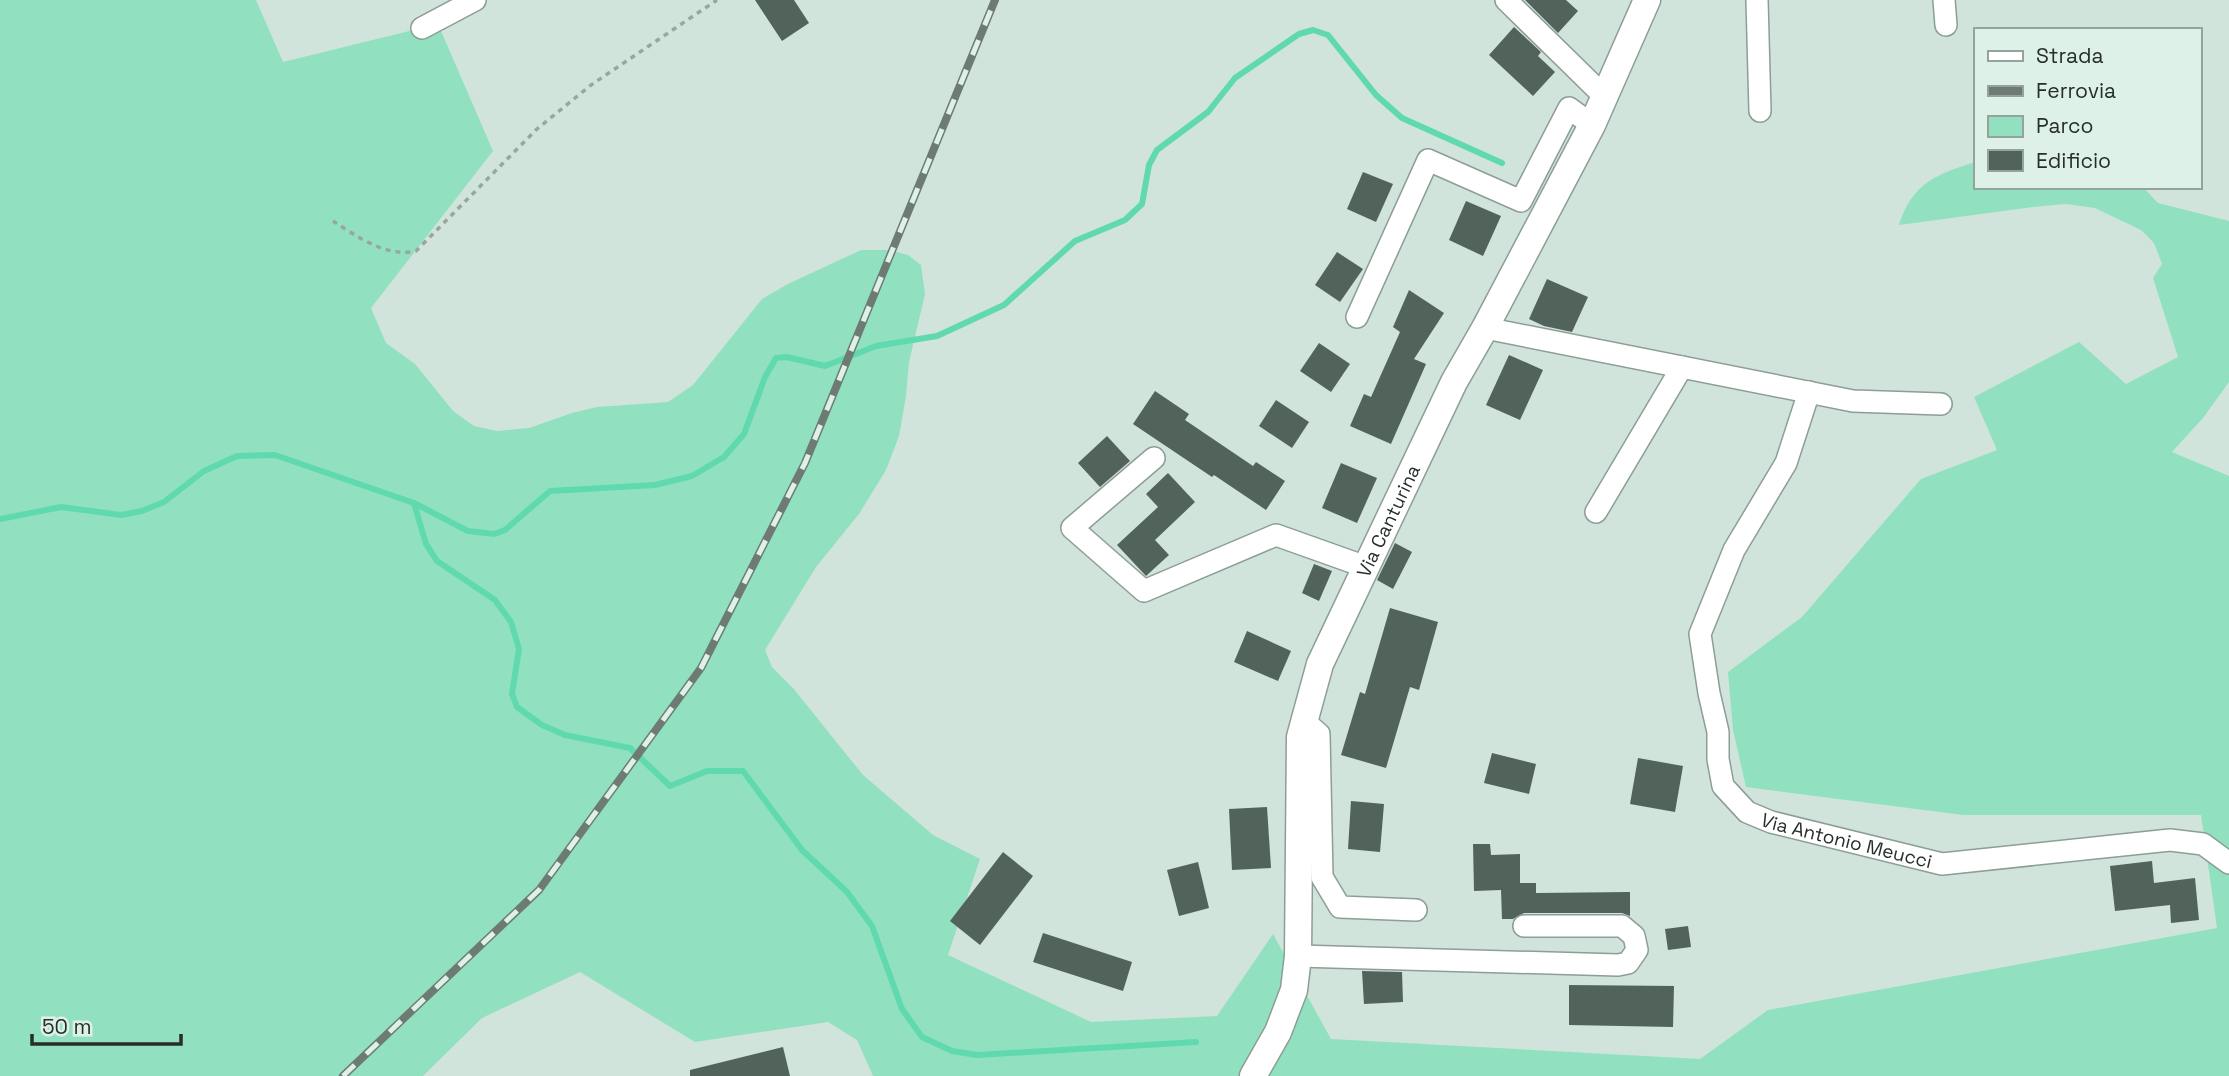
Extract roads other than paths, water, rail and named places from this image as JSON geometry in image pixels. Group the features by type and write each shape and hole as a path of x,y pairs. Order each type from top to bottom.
{"main road":[{"name":"Via Canturina","path":"1252,1076 1278,1032 1294,990 1298,956 1300,737 1320,664 1454,382 1592,125 1647,0"}],"street":[{"path":"422,28 475,0"},
{"path":"1506,0 1605,96"},
{"path":"1758,0 1760,111"},
{"path":"1944,0 1946,25"},
{"path":"1357,317 1428,160 1521,201 1569,108 1592,125"},
{"path":"1485,328 1853,401 1941,404"},
{"path":"1596,512 1682,367"},
{"name":"Via Antonio Meucci","path":"1809,392 1786,463 1734,550 1700,634 1718,732 1718,759 1723,786 1732,798 1747,812 1771,822 1942,864 2170,840 2203,844 2229,863"},
{"path":"1154,458 1072,528 1144,592 1276,535 1366,567"},
{"path":"1304,721 1319,734 1322,877 1340,907 1416,910"},
{"path":"1298,956 1618,965 1628,963 1637,950 1634,936 1622,926 1524,926"}],"waterway":[{"path":"0,519 61,507 121,515 142,511 164,502 204,471 237,456 275,455 414,503 468,531 494,534 505,530 550,491 655,485 692,476 724,457 744,434 765,377 776,358 787,357 825,366 876,346 937,336 1004,305 1075,241 1125,220 1142,204 1149,165 1157,150 1208,112 1235,78 1299,34 1313,30 1328,35 1376,95 1402,118 1502,163"},
{"path":"414,503 426,544 437,561 495,600 511,622 519,649 512,694 517,707 542,725 565,735 630,748 670,786 707,771 743,771 802,850 847,892 872,926 902,1009 922,1037 952,1051 977,1055 1196,1042"}],"railway":[{"path":"343,1076 539,890 701,668 805,463 995,0"}]}
